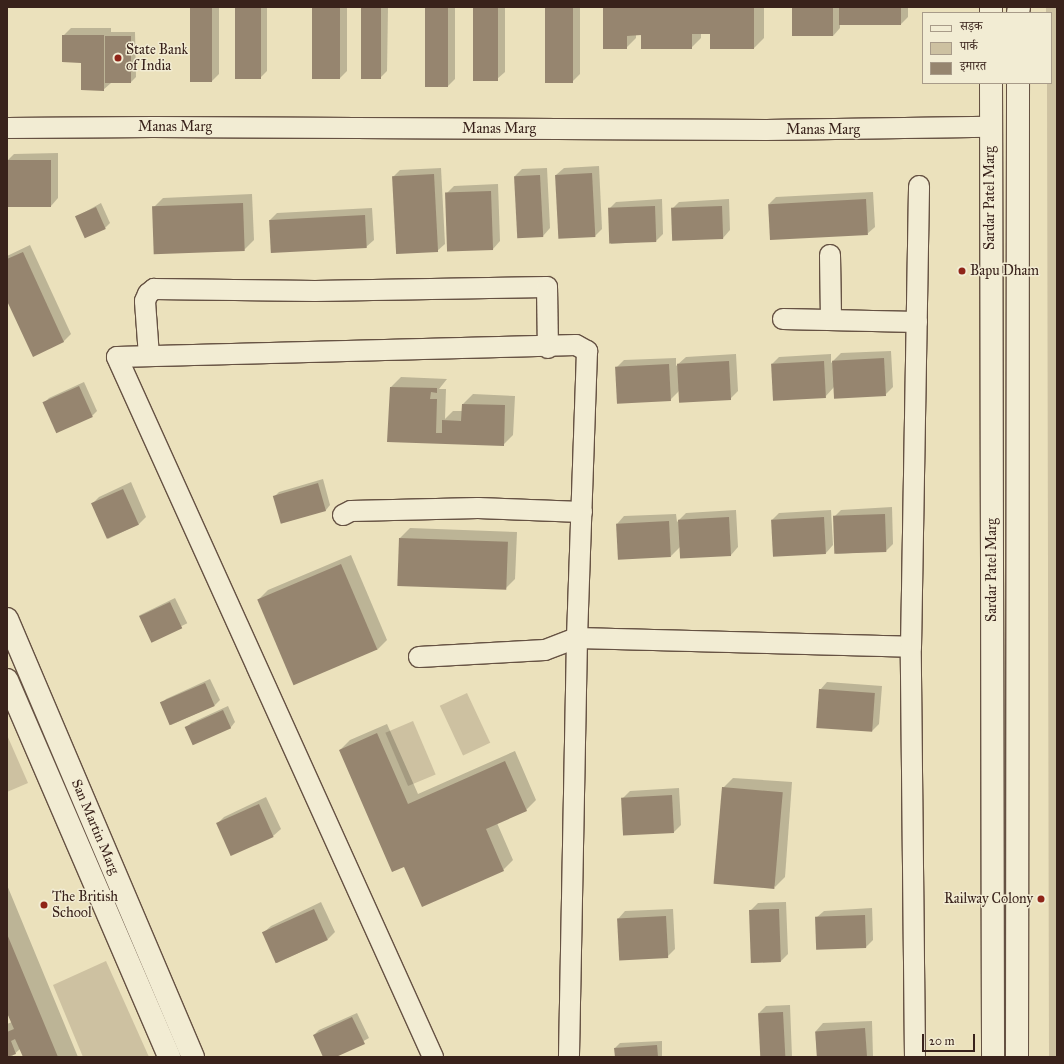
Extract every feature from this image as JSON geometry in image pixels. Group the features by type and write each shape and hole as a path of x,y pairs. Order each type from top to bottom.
{"main road":[{"name":"Sardar Patel Marg","path":"991,84 994,1057"},
{"name":"Sardar Patel Marg","path":"1017,1057 1018,84"},
{"name":"San Martin Marg","path":"7,619 193,1057"},
{"name":"San Martin Marg","path":"7,680 169,1057"}],"street":[{"name":"Manas Marg","path":"7,128 161,127 774,130 990,127"},
{"path":"915,1057 911,647 918,322 919,186"},
{"path":"830,255 831,319"},
{"path":"149,356 145,301 148,294 154,289 315,291 547,287 548,348"},
{"path":"784,319 918,322"},
{"path":"433,1057 117,357 548,348 576,345 582,347 588,355 577,638 569,1057"},
{"path":"343,515 351,511 478,508 582,512"},
{"path":"420,657 545,650 577,638 911,647"}],"green space":[{"path":"1046,7 1057,7 1057,1057 1049,1057 1047,84 1052,84 1052,12 1046,12"},
{"path":"467,693 490,743 463,756 440,706"},
{"path":"413,721 436,774 408,786 385,733"},
{"path":"7,735 28,783 7,792"},
{"path":"106,961 149,1057 83,1057 53,985"}],"building":[{"path":"190,7 212,7 212,82 190,82"},
{"path":"235,7 261,7 261,79 235,79"},
{"path":"312,7 340,7 340,79 312,79"},
{"path":"361,7 381,7 381,79 361,79"},
{"path":"425,7 448,7 448,87 425,87"},
{"path":"473,7 498,7 498,81 473,81"},
{"path":"545,7 573,7 573,83 545,83"},
{"path":"603,7 754,7 754,49 710,49 710,34 692,34 692,49 641,49 641,35 627,36 627,49 603,49"},
{"path":"792,7 833,7 833,36 792,36"},
{"path":"839,7 901,7 901,25 839,25"},
{"path":"62,35 104,35 104,91 81,90 81,63 62,62"},
{"path":"105,36 131,36 131,83 105,83"},
{"path":"7,160 51,160 51,207 7,207"},
{"path":"592,173 595,237 558,239 555,175"},
{"path":"434,174 438,252 396,254 392,176"},
{"path":"540,175 543,237 517,238 514,176"},
{"path":"491,191 493,250 447,252 445,193"},
{"path":"866,199 868,235 770,240 768,204"},
{"path":"243,203 245,251 154,254 152,206"},
{"path":"655,206 656,242 609,244 608,208"},
{"path":"722,206 723,239 672,241 671,208"},
{"path":"96,207 106,229 85,238 75,216"},
{"path":"365,215 367,248 271,253 269,220"},
{"path":"23,252 64,342 33,357 7,301 7,259"},
{"path":"884,358 886,396 834,399 832,361"},
{"path":"729,361 731,400 679,403 677,364"},
{"path":"824,361 826,398 773,401 771,364"},
{"path":"669,364 671,401 617,404 615,367"},
{"path":"79,386 93,417 56,433 42,402"},
{"path":"390,387 437,388 437,393 431,392 430,399 437,399 436,433 442,433 442,420 461,421 462,404 505,405 504,446 387,442"},
{"path":"318,483 326,511 281,524 273,496"},
{"path":"123,489 139,525 107,539 91,503"},
{"path":"885,514 886,552 834,554 833,516"},
{"path":"729,517 731,556 680,559 678,520"},
{"path":"824,517 826,554 773,557 771,520"},
{"path":"669,521 671,557 618,560 616,524"},
{"path":"399,538 508,542 506,590 397,586"},
{"path":"341,564 377,650 294,685 257,600"},
{"path":"170,602 182,628 151,643 139,616"},
{"path":"205,683 215,706 170,725 160,702"},
{"path":"819,689 875,693 872,732 816,728"},
{"path":"223,710 231,728 193,745 185,727"},
{"path":"377,733 408,804 505,761 527,811 486,829 504,871 422,907 404,867 392,872 339,750"},
{"path":"722,787 783,792 774,889 714,884"},
{"path":"672,795 674,833 623,836 621,798"},
{"path":"259,804 274,837 231,856 216,823"},
{"path":"314,909 328,940 276,963 262,932"},
{"path":"779,909 781,962 751,963 749,910"},
{"path":"865,915 866,948 816,950 815,917"},
{"path":"666,916 668,958 619,961 617,919"},
{"path":"7,934 58,1057 23,1057 15,1039 11,1041 16,1054 7,1057 7,1032 14,1029 7,1013"},
{"path":"783,1012 785,1057 760,1057 758,1013"},
{"path":"352,1017 365,1044 336,1057 323,1057 313,1035"},
{"path":"865,1028 867,1057 817,1057 815,1031"},
{"path":"657,1045 658,1057 615,1057 614,1048"}],"place":[{"name":"State Bank of India","path":"118,58"},
{"name":"Bapu Dham","path":"962,271"},
{"name":"Railway Colony","path":"1041,899"},
{"name":"The British School","path":"44,905"}]}
